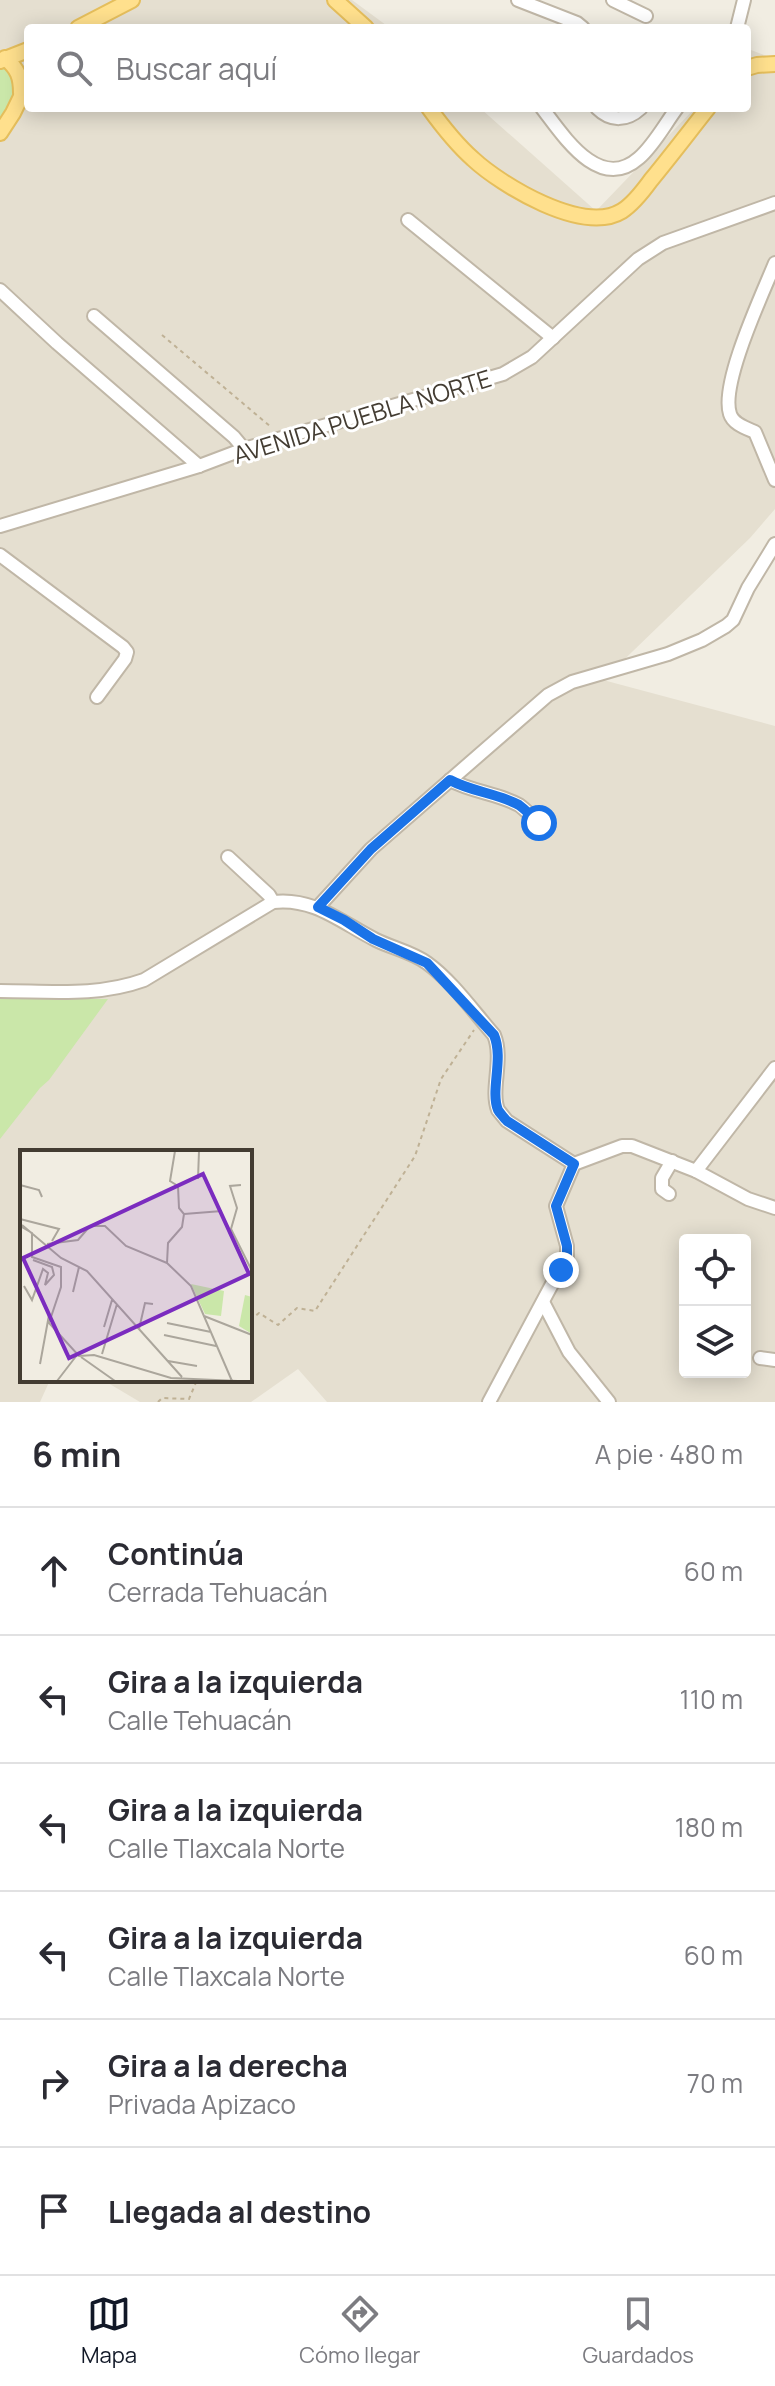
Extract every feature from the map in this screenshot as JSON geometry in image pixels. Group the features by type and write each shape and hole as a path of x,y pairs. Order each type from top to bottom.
{"main road":[{"path":"86,24 132,0"},
{"path":"335,0 362,24"},
{"path":"2,60 24,52"},
{"path":"2,60 16,68 20,76 20,97"},
{"path":"751,67 775,64"},
{"path":"0,133 24,90"},
{"path":"432,112 475,161 505,183 579,217 602,218 621,212 641,193 705,112"}],"street":[{"path":"518,0 578,24"},
{"path":"613,0 646,16"},
{"path":"738,24 744,0"},
{"path":"545,112 572,147 587,160 616,169 640,157 674,112"},
{"path":"602,112 609,118 617,119 639,112"},
{"name":"AVENIDA PUEBLA NORTE","path":"0,526 199,466 283,437 503,374 532,357 638,259 663,243 775,203"},
{"path":"408,220 553,338"},
{"path":"775,263 747,331 730,387 729,408 730,417 736,423 755,432 775,480"},
{"path":"0,290 199,466"},
{"path":"94,316 244,449"},
{"path":"318,907 371,849 529,710 560,688 668,654 726,626 733,620 775,544"},
{"path":"0,555 127,652 97,697"},
{"path":"450,780 520,806 539,823"},
{"path":"228,857 273,902"},
{"path":"0,991 97,992 121,988 144,980 273,902 318,907 373,939 427,963 494,1035 499,1046 498,1111 507,1121 574,1164"},
{"path":"696,1171 775,1068"},
{"path":"489,1402 567,1256 556,1206 574,1164 622,1146 632,1146 696,1171 748,1199 775,1208"},
{"path":"669,1194 661,1184 672,1161"},
{"path":"543,1302 569,1352 609,1402"},
{"path":"760,1358 775,1360"}],"path":[{"path":"162,335 283,437"},
{"path":"252,1318 259,1313 278,1325 297,1308 315,1311 415,1156 441,1079 481,1020"},
{"path":"158,1402 162,1398 189,1399 196,1382"}],"shaded area":[{"path":"0,0 352,0 385,24 24,24 24,112 485,112 596,211 691,112 751,112 751,50 775,59 775,509 750,538 603,680 775,726 775,1402 327,1402 298,1369 251,1402 140,1402 106,1382 252,1382 252,1150 20,1150 20,1382 49,1382 40,1402 0,1402"}],"green space":[{"path":"0,63 12,75 14,90 0,119"},
{"path":"0,998 108,999 49,1080 0,1139"}],"route":[{"path":"539,823 520,806 450,780 371,849 318,907 373,939 427,963 494,1035 499,1046 498,1111 507,1121 574,1164 556,1206 567,1246 567,1256 561,1270"}]}
